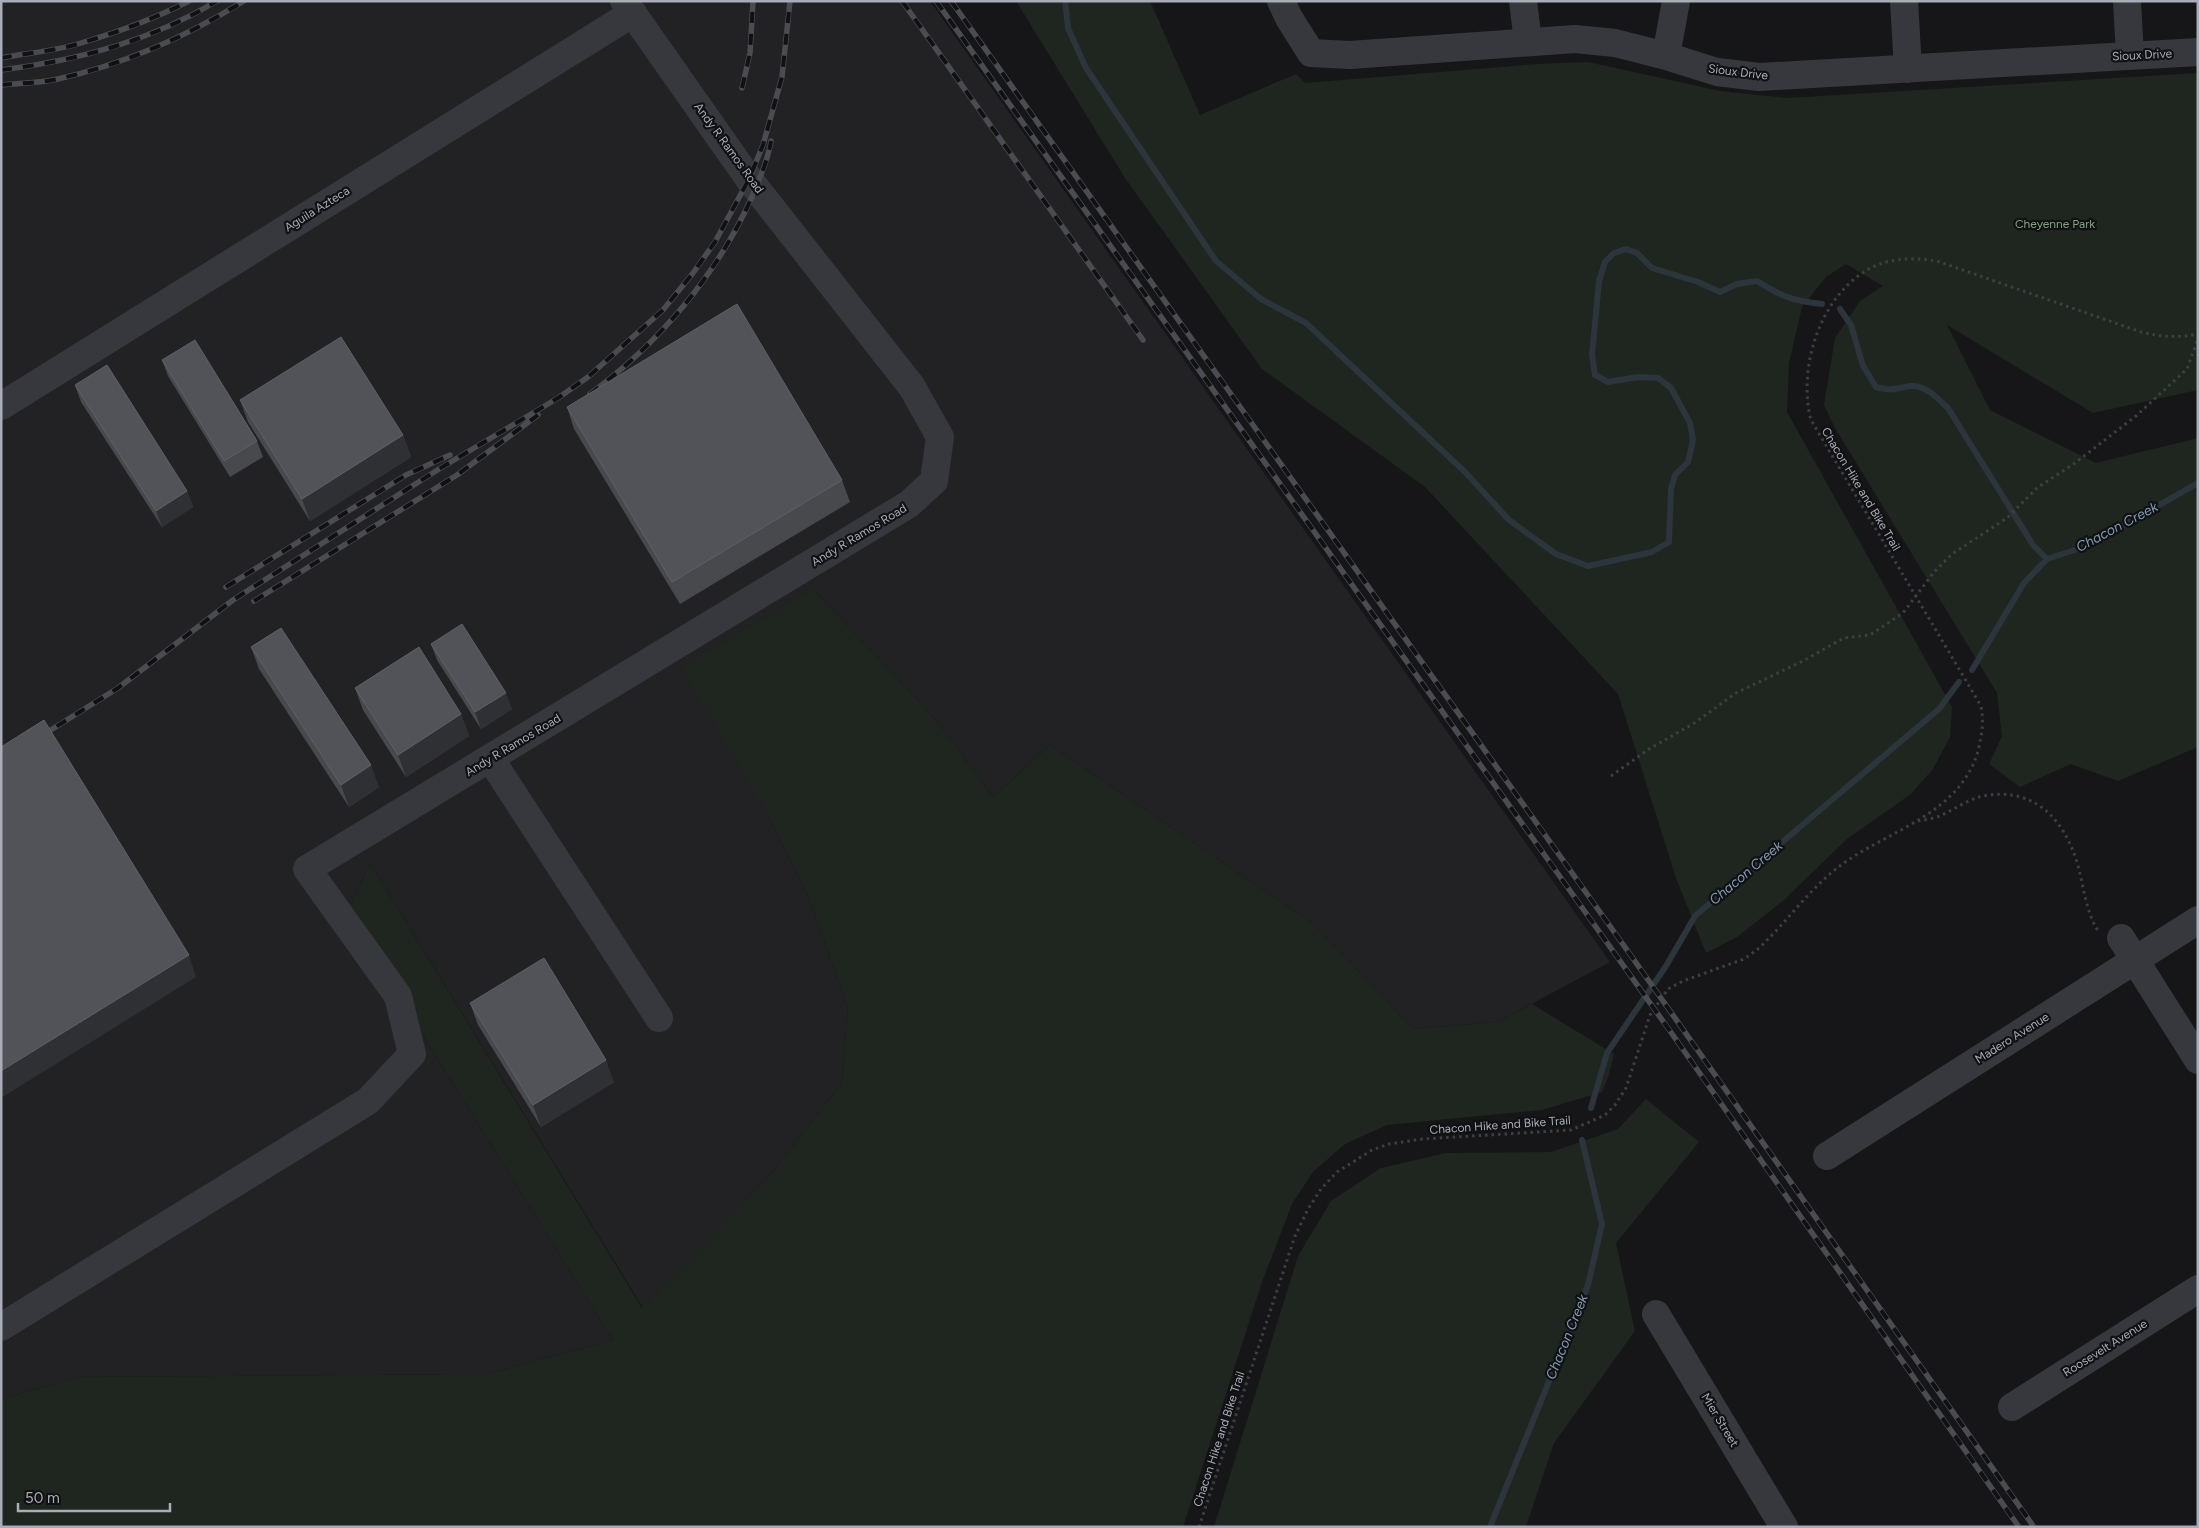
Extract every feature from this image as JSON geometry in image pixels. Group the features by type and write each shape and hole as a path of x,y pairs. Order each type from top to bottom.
{"street":[{"name":"Sioux Drive","path":"1281,1 1289,18 1312,53 1350,55 1575,39 1615,43 1717,72 1759,77 2198,52"},
{"path":"1523,1 1528,42"},
{"path":"1666,56 1676,1"},
{"path":"1904,1 1908,69"},
{"path":"2127,1 2130,56"},
{"name":"Aguila Azteca","path":"1,406 628,7"},
{"name":"Andy R Ramos Road","path":"1,1327 368,1101 412,1054 398,996 307,870 909,504 934,481 940,437 912,387 749,179 628,7"},
{"path":"490,758 659,1018"},
{"name":"Madero Avenue","path":"1827,1156 2120,945 2198,920"},
{"path":"2120,945 2198,1060"},
{"name":"Roosevelt Avenue","path":"2012,1407 2198,1289"},
{"name":"Mier Street","path":"1656,1314 1784,1527"}],"path":[{"name":"Chacon Hike and Bike Trail","path":"1199,1527 1295,1236 1308,1209 1321,1189 1337,1172 1372,1150 1389,1144 1423,1139 1571,1130 1605,1115 1615,1106 1626,1088 1650,1015 1668,989 1683,981 1744,959 1774,934 1818,886 1840,866 1915,822 1943,802 1963,782 1973,767 1984,721 1981,706 1819,437 1811,420 1807,404 1809,367 1824,317 1836,297 1849,283 1874,266 1895,260 1919,258 1937,261 2141,332 2161,337 2183,337 2198,334"},
{"path":"1611,776 1648,748 1693,724 1736,693 1801,662 1844,638 1870,635 1903,613 1934,572 1952,554 2007,518 2037,488 2075,463 2136,416 2187,369 2198,339"},
{"name":"Chacon Hike and Bike Trail","path":"1915,822 1937,816 1988,795 2008,793 2033,801 2054,818 2065,833 2077,864 2090,917 2120,945"}],"shaded area":[{"path":"1,1 930,1 1610,962 1498,1022 1413,1029 1315,925 1050,745 993,797 937,721 813,589 768,815 810,900 848,1009 842,1083 771,1174 643,1308 370,863 347,913 613,1340 487,1374 79,1377 1,1399"}],"green space":[{"name":"Cheyenne Park","path":"1016,1 1150,1 1200,115 1296,74 1305,83 1537,64 1588,62 1720,91 1788,98 2198,73 2198,390 2093,413 1947,325 1990,410 2096,463 2198,438 2198,747 2118,781 2071,764 2020,787 1989,764 2002,736 1997,693 1835,428 1824,405 1835,338 1860,301 1883,286 1846,264 1826,277 1802,307 1789,363 1787,412 1952,707 1950,737 1933,769 1911,794 1847,839 1784,900 1737,937 1706,953 1676,878 1618,694 1425,487 1262,369 1125,178"},
{"path":"813,589 937,721 993,797 1050,745 1315,925 1413,1029 1498,1022 1532,1004 1614,1054 1608,1078 1602,1092 1542,1110 1387,1125 1345,1144 1313,1172 1292,1204 1262,1282 1183,1527 1,1527 1,1399 79,1377 487,1374 613,1340 347,913 370,863 642,1308 771,1174 842,1083 848,1009 810,900 768,815 681,668"},
{"path":"1646,1099 1699,1142 1616,1243 1635,1331 1554,1443 1526,1527 1214,1527 1298,1256 1331,1201 1381,1168 1446,1153 1551,1152 1618,1129"}],"building":[{"path":"737,304 842,480 672,582 567,407"},
{"path":"341,337 403,435 302,499 240,400"},
{"path":"195,340 257,441 224,461 162,360"},
{"path":"107,365 187,491 156,511 75,385"},
{"path":"462,624 506,693 475,712 431,644"},
{"path":"281,628 371,765 341,785 251,647"},
{"path":"419,647 461,714 398,755 355,688"},
{"path":"44,720 189,955 1,1071 1,747"},
{"path":"544,958 606,1060 533,1105 470,1003"}],"waterway":[{"path":"1065,1 1068,28 1086,68 1216,261 1261,299 1306,323 1465,472 1509,520 1556,554 1588,566 1652,552 1669,542 1671,489 1675,475 1688,462 1693,440 1690,423 1671,388 1658,378 1638,377 1608,382 1595,375 1592,355 1599,281 1605,262 1614,253 1626,249 1637,253 1652,268 1698,282 1720,292 1737,284 1757,281 1788,297 1822,304"},
{"path":"1840,309 1851,325 1863,366 1876,387 1891,389 1916,386 1931,393 1948,408 2033,545 2047,559"},
{"name":"Chacon Creek","path":"1972,670 2024,583 2047,559 2087,546 2198,483"},
{"name":"Chacon Creek","path":"1591,1108 1607,1053 1666,966 1695,916 1939,709 1959,682"},
{"name":"Chacon Creek","path":"1490,1527 1588,1285 1602,1224 1582,1140"}],"railway":[{"path":"1,58 52,50 81,43 136,25 189,1"},
{"path":"1,70 57,61 112,47 166,27 217,1"},
{"path":"1,85 51,80 107,66 177,38 244,1"},
{"path":"742,88 750,53 753,1"},
{"path":"38,738 118,688 233,600 439,469 558,398 588,377 663,310 715,242 749,179 763,145 782,77 790,1"},
{"path":"902,1 1143,340"},
{"path":"936,1 1670,1031 2019,1527"},
{"path":"951,1 1627,950 2034,1527"},
{"path":"590,394 639,353 662,330 703,281 721,255 751,199 760,178 771,141"},
{"path":"254,601 457,475 538,415"},
{"path":"226,587 406,475 450,455"}]}
